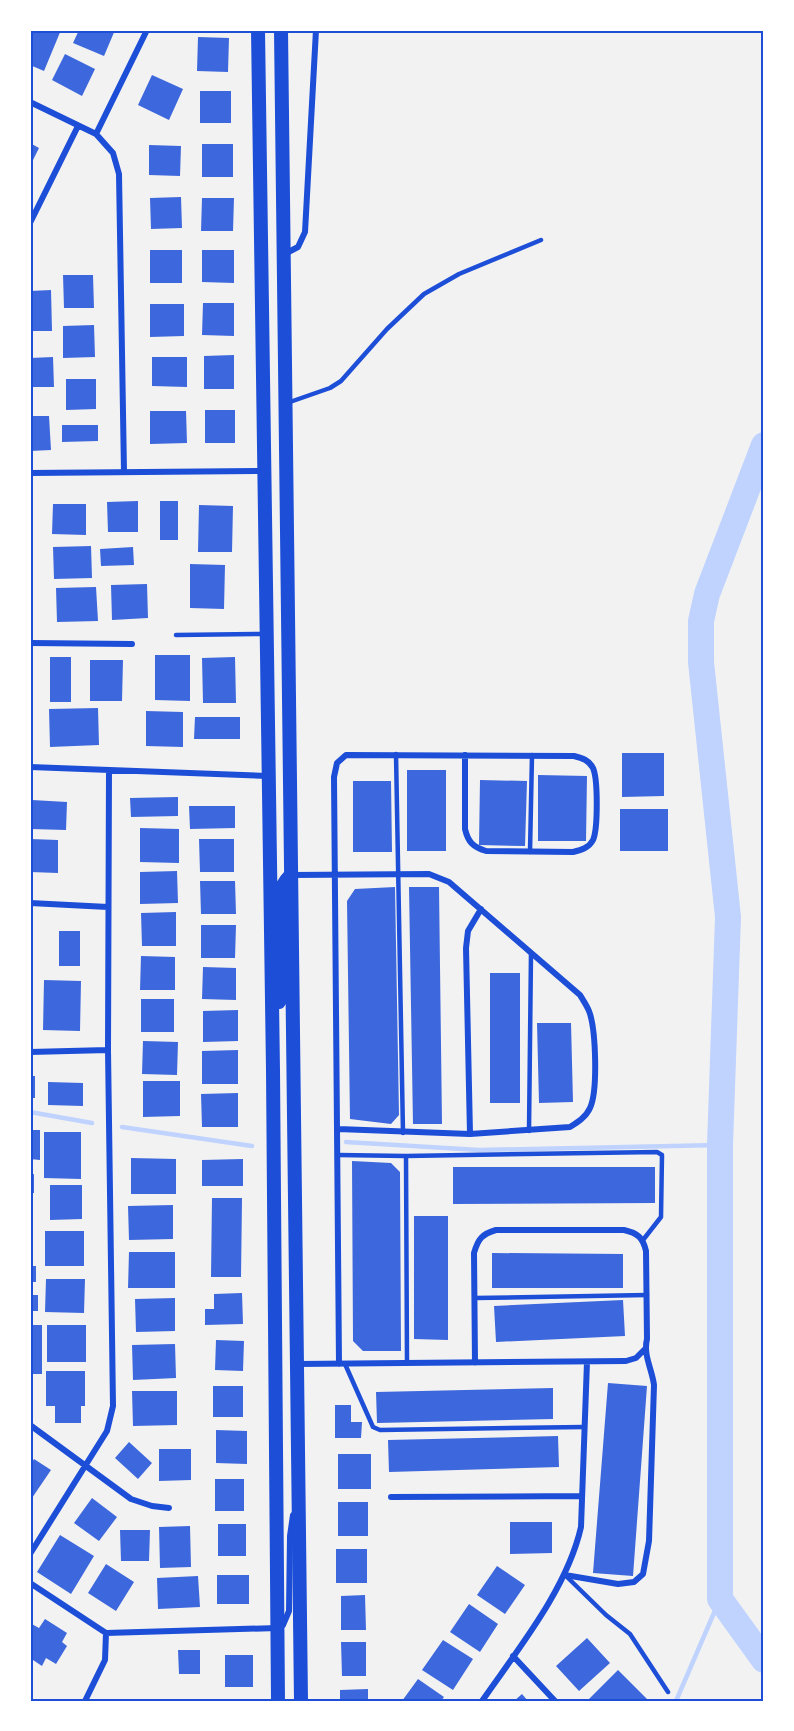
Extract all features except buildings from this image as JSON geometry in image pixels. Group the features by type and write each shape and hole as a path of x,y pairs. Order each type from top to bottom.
{"main road":[{"path":"258,30 273,1070 278,1701"},
{"path":"281,30 301,1701"},
{"path":"273,1070 283,958 281,893 284,882 291,875"}],"street":[{"path":"96,134 147,30"},
{"path":"283,256 298,247 305,232 316,30"},
{"path":"30,102 96,134 112,153 119,174 124,472"},
{"path":"30,223 78,126"},
{"path":"30,473 263,471"},
{"path":"30,643 132,644"},
{"path":"342,1364 334,874 334,777 337,763 346,755 396,754 574,756 585,759 593,767 595,830 592,841 584,849 573,852 486,851 475,848 467,840 465,829 465,755"},
{"path":"30,767 268,777"},
{"path":"30,1554 107,1431 113,1406 108,1050 109,770"},
{"path":"291,875 429,873 449,882 580,995 590,1012 593,1032 594,1092 590,1108 582,1119 570,1127 470,1134 338,1129"},
{"path":"30,903 108,907"},
{"path":"470,1134 466,948 468,931 481,909"},
{"path":"30,1052 108,1050"},
{"path":"298,1364 342,1364 407,1363 475,1363 587,1362 626,1361 636,1358 644,1350 647,1340 646,1251 643,1240 635,1232 624,1230 496,1230 485,1234 477,1242 474,1253 475,1363"},
{"path":"565,1575 618,1584 634,1582 643,1574 649,1541 654,1385 653,1372 644,1350"},
{"path":"482,1701 565,1575 576,1550 581,1527 587,1362"},
{"path":"30,1425 131,1499 152,1506 170,1508"},
{"path":"30,1583 106,1634 277,1628 283,1625 289,1611 290,1536 299,1475"},
{"path":"391,1497 582,1496"},
{"path":"85,1701 105,1660 106,1634"},
{"path":"513,1656 555,1701"}],"lane":[{"path":"284,404 308,398 341,381 387,329 424,294 459,274 541,240"},
{"path":"176,635 267,634"},
{"path":"396,754 403,1133"},
{"path":"530,852 532,755"},
{"path":"529,1131 531,953"},
{"path":"338,1155 657,1152 662,1155 661,1217 643,1240"},
{"path":"406,1156 407,1363"},
{"path":"475,1298 647,1295"},
{"path":"342,1364 373,1427 380,1430 584,1427"},
{"path":"565,1575 606,1615 630,1634 668,1692"}],"waterway":[{"path":"764,445 707,594 701,621 701,662 728,917 720,1145 720,1599 764,1660"},
{"path":"30,1112 92,1123"},
{"path":"122,1127 252,1146"},
{"path":"346,1142 479,1150 720,1145"},
{"path":"676,1701 720,1599"}]}
